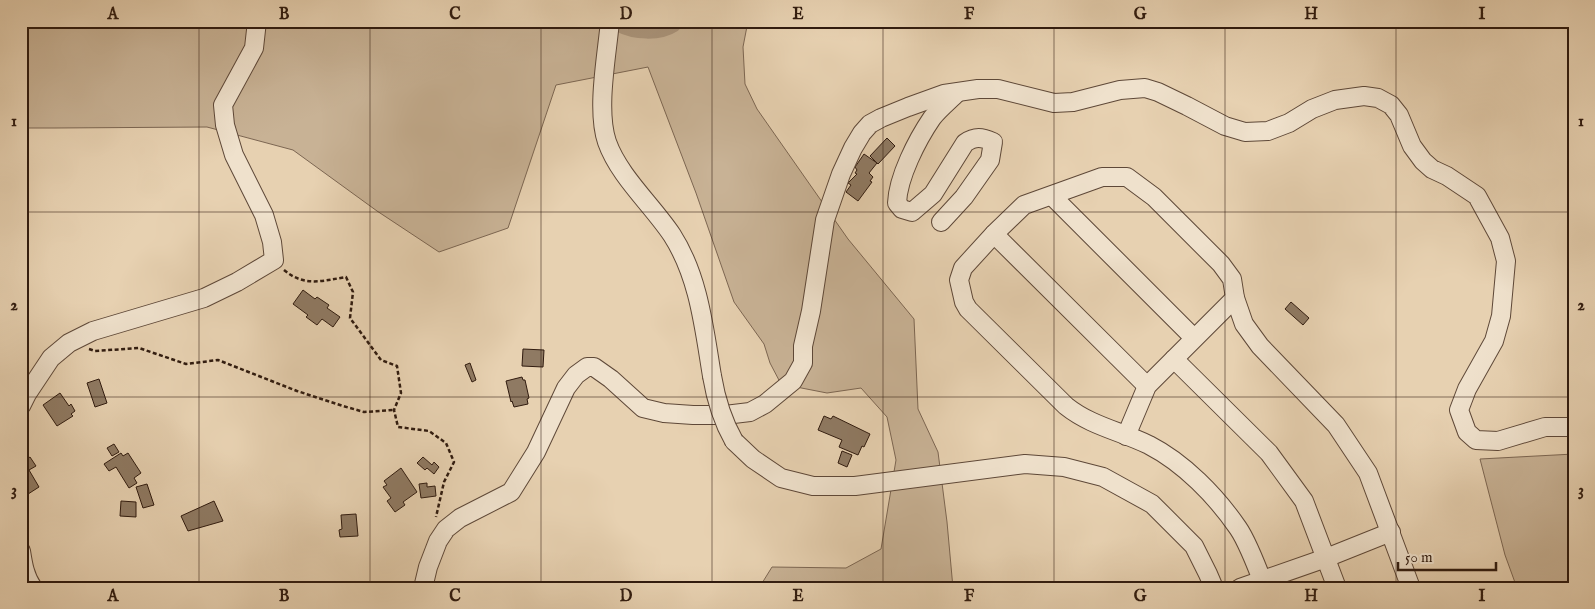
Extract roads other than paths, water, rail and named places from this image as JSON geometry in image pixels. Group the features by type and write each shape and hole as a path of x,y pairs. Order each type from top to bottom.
{"street":[{"path":"21,406 51,358 69,343 93,331 204,298 237,282 274,260 272,242 264,215 234,156 225,126 223,105 254,48 257,21"},
{"path":"610,21 604,86 604,120 607,141 618,164 672,236 690,271 699,305 718,406 724,424 734,441 753,459 781,478 813,486 855,486 1025,464 1064,467 1104,478 1152,504 1194,546 1214,588"},
{"path":"423,588 428,566 438,541 446,529 460,518 511,492 536,452 566,388 576,375 587,367 594,367 611,379 643,408 664,413 693,415 725,415 750,412 765,404 793,380 803,363 803,346 811,311 825,220 833,194 853,148 862,133 870,124 881,118 944,94 978,89 998,89 1054,103 1073,102 1120,90 1145,88 1158,92 1225,126 1245,132 1268,131 1334,100 1364,96 1378,98 1391,105 1399,115 1412,146 1423,161 1432,169 1447,176 1477,196 1500,238 1506,261 1500,316 1494,340 1467,389 1459,410 1467,432 1476,440 1498,441 1545,427 1574,427"},
{"path":"941,222 964,197 990,160 993,142 983,138 973,138 965,144 933,194 912,212 902,209 897,203 897,190 915,149 933,116 957,93"},
{"path":"1264,584 1239,529 1209,492 1191,475 1150,446 1079,417 968,310 964,302 959,280 963,268 1024,205 1102,177 1127,177 1154,197 1221,264 1232,279 1235,298 1244,324 1260,346 1336,426 1363,465 1368,473 1411,588"},
{"path":"1052,196 1194,338"},
{"path":"994,234 1146,386"},
{"path":"1126,436 1146,386 1235,298"},
{"path":"1174,359 1269,453 1304,501 1337,588"},
{"path":"1240,588 1264,584 1391,532"},
{"path":"21,551 22,563 33,588"}],"waterway":[{"path":"622,21 647,27 666,24 671,21"}]}
